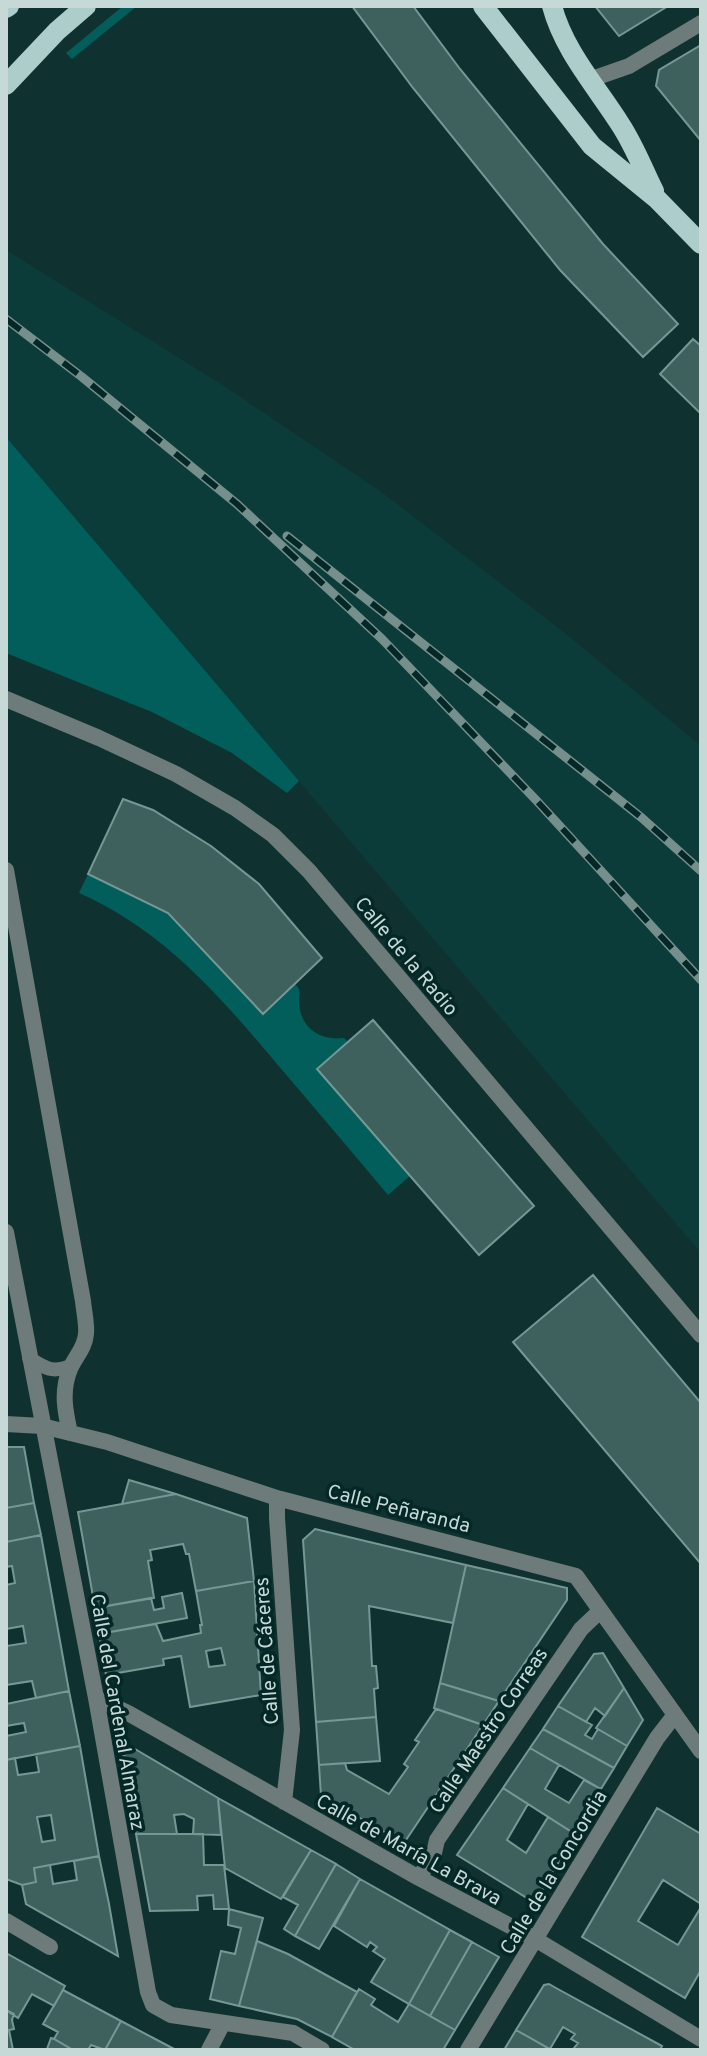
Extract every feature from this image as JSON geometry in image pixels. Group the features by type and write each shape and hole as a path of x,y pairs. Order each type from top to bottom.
{"main road":[{"path":"6,85 57,31 86,6"},
{"path":"483,6 583,136 657,199 701,244"},
{"path":"552,6 556,22 589,80 620,124 657,199"}],"street":[{"path":"589,80 629,66 701,23"},
{"name":"Calle de la Radio","path":"6,699 176,774 235,808 273,835 309,871 701,1335"},
{"path":"6,870 83,1301 86,1335 79,1356 71,1366 63,1401 70,1433"},
{"name":"Calle del Cardenal Almaraz","path":"6,1232 96,1698 148,1992 153,2005 171,2015 222,2025"},
{"name":"Calle Peñaranda","path":"6,1424 42,1426 107,1442 277,1498 576,1576 701,1751"},
{"name":"Calle de Cáceres","path":"277,1498 292,1730 284,1802"},
{"name":"Calle Maestro Correas","path":"419,1878 434,1853 437,1840 581,1629 600,1611"},
{"name":"Calle de María La Brava","path":"96,1698 535,1939 697,2038"},
{"name":"Calle de la Concordia","path":"468,2050 657,1738 674,1716"},
{"path":"6,1921 50,1947"},
{"path":"209,2050 222,2025 293,2033 322,2050"}],"lane":[{"path":"29,1358 55,1372 71,1366"}],"shaded area":[{"path":"123,6 137,6 72,59 66,53"},
{"path":"6,250 224,386 380,491 565,633 701,746 701,1253 6,437"},
{"path":"6,437 299,781 287,793 232,753 152,712 6,653"},
{"path":"88,874 168,913 263,1014 295,984 299,990 300,1011 307,1026 319,1035 344,1038 348,1042 318,1070 410,1176 388,1195 233,1013 188,966 137,926 79,893"}],"building":[{"path":"352,6 413,6 460,69 603,244 678,324 643,357 560,270 413,88"},
{"path":"595,6 668,6 619,36"},
{"path":"701,45 701,141 656,86 659,70"},
{"path":"693,339 701,346 701,414 660,374"},
{"path":"123,799 153,810 211,846 259,884 322,958 263,1014 168,913 88,874"},
{"path":"373,1020 534,1206 479,1255 317,1069"},
{"path":"593,1275 701,1403 701,1564 513,1342"},
{"path":"6,1447 24,1447 34,1503 6,1508"},
{"path":"129,1480 176,1494 122,1504"},
{"path":"176,1494 247,1518 254,1581 196,1591 189,1554 186,1554 183,1544 150,1550 152,1560 148,1561 154,1598 95,1608 78,1512"},
{"path":"34,1503 41,1535 6,1542 6,1508"},
{"path":"315,1529 466,1565 453,1623 369,1606 372,1666 376,1666 378,1688 374,1689 376,1717 316,1722 303,1540"},
{"path":"41,1535 69,1691 36,1698 32,1681 6,1685 6,1646 26,1643 23,1626 6,1629 6,1585 15,1583 12,1566 6,1567 6,1542"},
{"path":"466,1565 567,1588 567,1600 499,1701 440,1683"},
{"path":"254,1581 261,1695 190,1707 181,1656 163,1659 164,1665 106,1675 99,1634 156,1624 163,1641 201,1633 196,1591","holes":["221,1648 225,1665 209,1667 206,1651"]},
{"path":"182,1593 187,1618 99,1634 95,1608 151,1598 154,1610 164,1608 162,1597"},
{"path":"603,1653 624,1688 605,1716 595,1708 586,1722 558,1706 594,1654"},
{"path":"440,1683 499,1701 483,1725 434,1708"},
{"path":"624,1688 643,1720 627,1746 596,1728"},
{"path":"69,1691 80,1746 6,1760 6,1736 26,1732 24,1723 6,1726 6,1704"},
{"path":"558,1706 592,1725 585,1735 592,1739 598,1729 627,1746 614,1768 543,1729"},
{"path":"436,1709 483,1725 404,1843 321,1796 319,1765 345,1763 347,1770 389,1794 408,1767 404,1764 419,1742 415,1740"},
{"path":"376,1717 380,1761 319,1765 316,1722"},
{"path":"543,1729 614,1768 601,1789 530,1748"},
{"path":"80,1746 99,1856 34,1868 36,1882 22,1885 6,1879 6,1760 15,1758 18,1775 39,1772 36,1754","holes":["51,1815 55,1840 42,1842 37,1817"]},
{"path":"530,1748 559,1765 545,1789 569,1803 584,1780 601,1789 575,1834 503,1788"},
{"path":"135,1749 218,1798 221,1835 193,1834 194,1819 184,1814 174,1815 177,1834 136,1834 120,1758"},
{"path":"503,1788 528,1804 507,1840 526,1853 548,1817 575,1834 535,1903 457,1855"},
{"path":"218,1798 311,1850 281,1899 225,1868"},
{"path":"657,1808 701,1834 701,1904 663,1880 638,1921 678,1945 701,1907 701,1970 685,1998 582,1937"},
{"path":"136,1834 203,1834 204,1865 224,1865 229,1909 214,1909 213,1895 197,1896 198,1910 150,1911"},
{"path":"311,1850 336,1864 295,1936 284,1929 298,1905 283,1897"},
{"path":"99,1856 118,1956 26,1904 22,1885 36,1882 34,1868 50,1865 53,1884 77,1880 74,1861"},
{"path":"336,1864 360,1879 319,1949 295,1936"},
{"path":"360,1879 450,1930 409,2004 371,1982 385,1959 373,1951 377,1947 370,1942 367,1947 334,1926"},
{"path":"229,1909 263,1918 239,2006 210,1999 221,1951 235,1954 241,1928 228,1925"},
{"path":"450,1930 472,1942 430,2016 409,2004"},
{"path":"257,1941 288,1954 357,1992 332,2037 297,2019 239,2006"},
{"path":"472,1942 499,1957 455,2030 430,2016"},
{"path":"6,1953 65,1986 54,2006 32,1994 18,2018 6,2010"},
{"path":"549,1984 662,2046 660,2050 577,2050 574,2048 578,2043 571,2039 575,2034 563,2027 550,2049 516,2030 544,1985"},
{"path":"359,1989 375,1999 371,2005 398,2022 409,2004 455,2030 443,2050 355,2050 332,2037"},
{"path":"63,1990 121,2021 105,2050 91,2045 88,2050 73,2050 54,2039 58,2032 43,2024"},
{"path":"6,2010 14,2014 14,2029 9,2030 13,2050 6,2050"},
{"path":"121,2021 159,2041 176,2050 105,2050"},
{"path":"516,2030 525,2035 551,2050 504,2050"},
{"path":"51,2038 73,2050 42,2050 47,2049"}],"railway":[{"path":"6,319 237,504 382,639 536,800 701,980"},
{"path":"287,536 642,818 701,871"}]}
